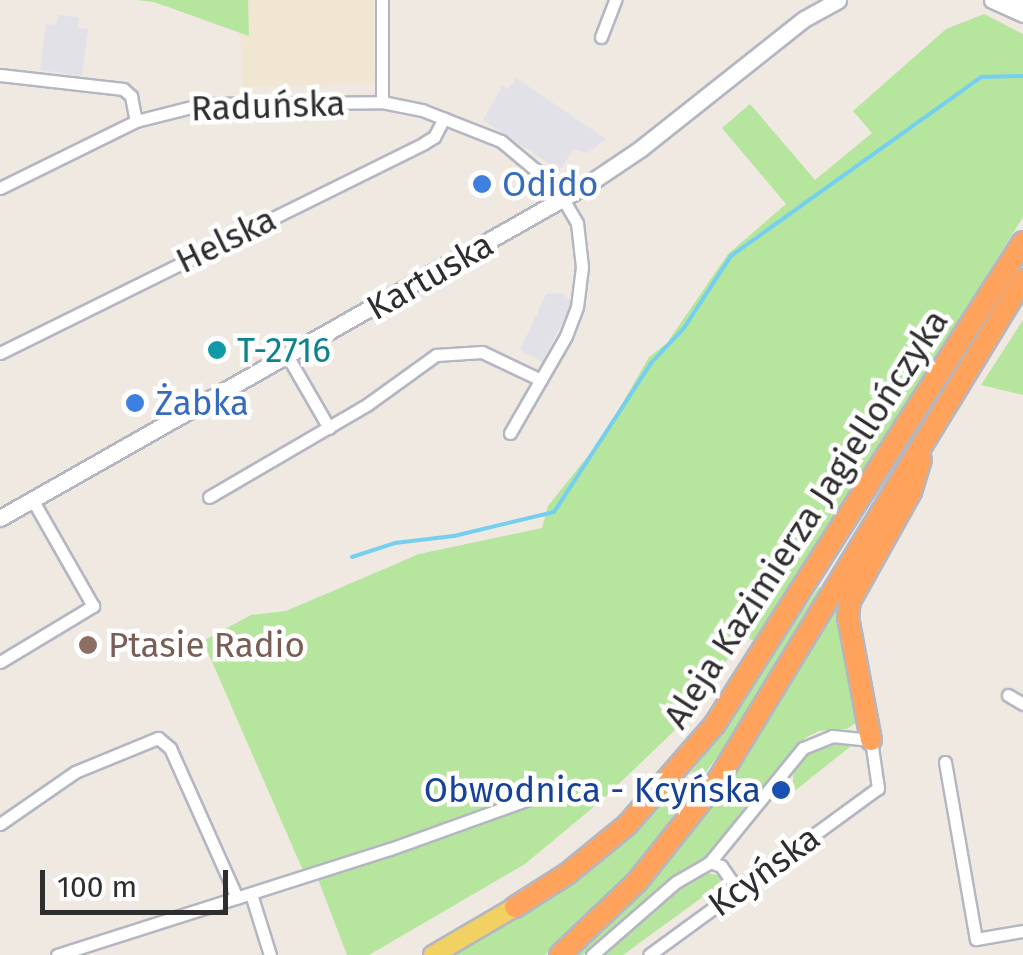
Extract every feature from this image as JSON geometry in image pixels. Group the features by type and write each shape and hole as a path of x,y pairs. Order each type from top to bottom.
{"highway":[{"name":"Aleja Kazimierza Jagiellończyka","path":"514,907 567,874 627,826 716,724 1023,242"},
{"name":"Aleja Kazimierza Jagiellończyka","path":"560,955 637,882 718,780 795,660 1023,280"},
{"path":"871,740 848,618 850,600 911,492 933,425"}],"main road":[{"name":"Aleja Kazimierza Jagiellończyka","path":"433,955 514,907"}],"street":[{"name":"Raduńska","path":"382,0 382,102"},
{"path":"601,36 615,0"},
{"name":"Kartuska","path":"0,518 288,358 620,164 804,19 838,0"},
{"path":"992,0 1023,14"},
{"path":"1014,0 1023,1"},
{"path":"0,74 123,89 130,96 136,121"},
{"name":"Raduńska","path":"0,188 136,121 216,103 382,102 444,118 501,142 525,157 550,180 563,199"},
{"name":"Helska","path":"0,353 424,144 434,136 444,118"},
{"path":"510,433 566,336 580,291 578,229 563,199"},
{"path":"209,498 329,428 421,362 447,352 496,356 541,380"},
{"path":"288,358 329,428"},
{"path":"0,662 93,606 33,501"},
{"path":"1008,695 1023,704"},
{"path":"592,955 676,882 710,862 803,748 832,736 871,740"},
{"path":"0,824 75,772 158,738 170,748 237,898"},
{"name":"Kcyńska","path":"649,955 878,788 871,740"},
{"path":"945,762 976,939 1023,931"},
{"path":"58,955 251,894 551,791"},
{"path":"710,862 721,866 738,890"},
{"path":"251,894 270,955"}],"shaded area":[{"path":"238,0 373,0 375,83 243,87"},
{"path":"58,15 79,17 78,28 88,29 82,76 40,70 46,24 56,25"},
{"path":"516,78 606,139 588,153 574,150 559,170 483,120 502,86 508,89"},
{"path":"561,293 573,302 542,362 520,350 546,294"}],"green space":[{"path":"136,0 248,0 249,36 154,2"},
{"path":"984,14 1023,34 1023,217 757,643 739,632 727,660 673,732 602,800 525,864 369,955 347,955 318,879 308,882 203,641 251,615 286,611 419,554 542,528 548,506 603,437 649,357 667,343 728,254 786,204 722,128 750,104 815,180 872,133 853,111 946,29"},
{"path":"1023,320 1023,395 981,385"},
{"path":"819,587 823,589 742,724 624,881 545,955 447,955 578,878 628,839 690,774"},
{"path":"839,602 843,602 858,721 847,729 819,731 805,738 709,856 679,873 583,955 574,955 642,890 698,824 761,732"},
{"path":"830,741 851,746 792,793 794,766 810,747"},
{"path":"707,873 722,876 728,883 725,892 719,885 623,955 600,955 680,885"}],"waterway":[{"path":"352,557 395,543 454,536 554,512 651,363 684,328 731,256 981,77 1023,76"}],"place":[{"name":"Odido","path":"482,184"},
{"name":"T-2716","path":"217,350"},
{"name":"Żabka","path":"135,403"},
{"name":"Ptasie Radio","path":"88,645"},
{"name":"Obwodnica - Kcyńska","path":"781,790"}]}
